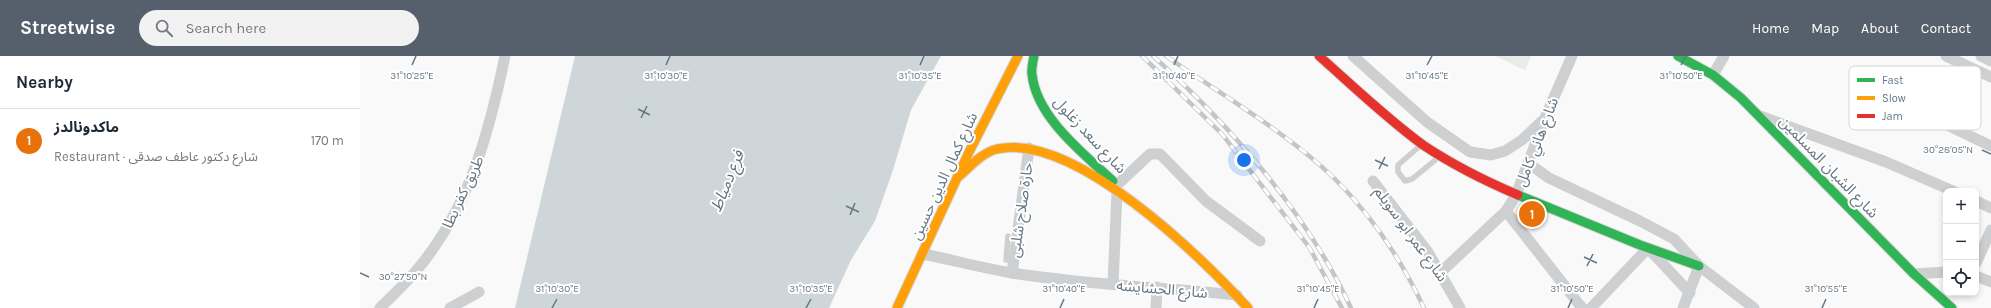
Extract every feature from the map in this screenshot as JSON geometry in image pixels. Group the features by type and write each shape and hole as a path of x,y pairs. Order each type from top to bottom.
{"street":[{"name":"طريق كفر بطا","path":"380,308 416,271 434,248 463,198 489,131 505,56"},
{"name":"شارع كمال الدين حسين","path":"897,308 985,118 1018,56"},
{"name":"شارع سعد زغلول","path":"1034,56 1030,66 1031,78 1042,105 1080,150 1117,188 1185,243 1248,308"},
{"path":"1319,56 1422,143 1440,156 1476,176 1516,195 1648,248 1699,266"},
{"path":"1353,56 1427,122 1455,143 1470,152 1482,155 1498,154 1512,148 1545,118"},
{"name":"شارع هاني كامل","path":"1441,272 1506,211 1516,195 1545,118 1572,56"},
{"name":"شارع الشبان المسلمين","path":"1678,56 1714,75 1760,116 1914,274 1952,308"},
{"path":"1714,75 1724,56"},
{"path":"1946,56 1967,66"},
{"path":"1981,56 1991,61"},
{"path":"1981,72 1991,77"},
{"path":"1760,116 1886,162 1946,188"},
{"path":"1958,130 1991,146"},
{"path":"1440,156 1455,143"},
{"name":"شارع سعد زغلول","path":"958,177 982,157 995,149 1009,147 1029,148 1057,156 1117,188"},
{"name":"حارة صلاح شلبى","path":"1012,273 1011,251 1029,148"},
{"path":"1113,284 1117,188 1150,154 1160,154 1206,202 1260,241"},
{"path":"1528,163 1549,178 1640,221 1674,239 1699,266 1754,308"},
{"name":"شارع عمر ابو سويلم","path":"1373,181 1428,252 1441,272 1460,308"},
{"path":"1979,202 1991,208"},
{"path":"1506,211 1582,308"},
{"path":"1977,260 1991,230"},
{"path":"1648,248 1690,293"},
{"path":"1591,308 1648,248"},
{"name":"شارع الحشايشه","path":"923,254 1012,273 1237,295"},
{"path":"1683,308 1690,293 1699,266"},
{"path":"1914,274 1943,272"},
{"path":"1979,277 1991,282"},
{"path":"1156,308 1157,287"},
{"path":"450,308 479,292"}],"lane":[{"path":"1422,143 1398,165 1398,172 1405,180 1412,179 1440,156"},
{"path":"1006,260 1011,251 1008,236"}],"shaded area":[{"path":"1495,56 1531,56 1525,70"}],"water":[{"name":"فرع دمياط","path":"575,56 941,56 911,110 893,170 875,221 851,260 829,308 515,308"}],"railway":[{"path":"1142,56 1222,134 1309,247 1342,308"},
{"path":"1153,56 1210,111 1264,172 1312,238 1333,273 1351,308"},
{"path":"1166,56 1275,130 1335,179 1349,193 1374,224 1396,256 1424,308"}],"traffic: fast":[{"path":"1034,56 1032,74 1035,90 1042,105 1063,134 1113,181"},
{"path":"1678,56 1713,75 1741,98 1914,274 1952,308"},
{"path":"1518,195 1640,245 1699,266"}],"traffic: slow":[{"path":"897,308 969,152 1018,56"},
{"path":"958,177 981,157 997,149 1028,149 1062,159 1097,178 1133,202 1199,258 1248,308"}],"traffic: jam":[{"path":"1319,56 1383,113 1423,145 1469,172 1518,195"}],"place":[{"name":"ماكدونالدز","path":"1532,214"}]}
